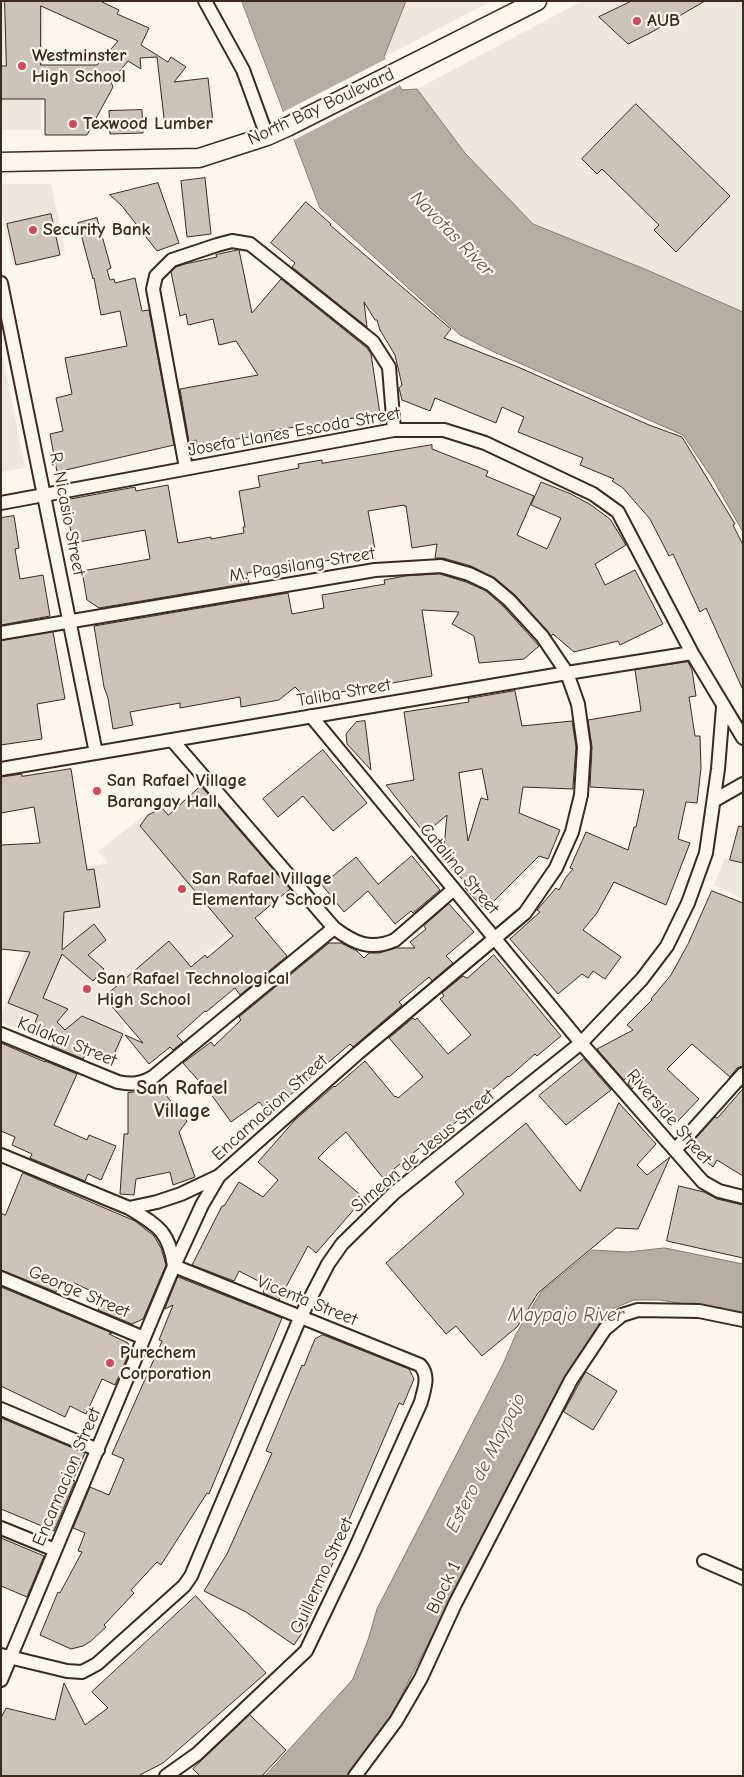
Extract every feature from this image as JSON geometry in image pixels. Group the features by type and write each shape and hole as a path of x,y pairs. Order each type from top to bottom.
{"main road":[{"name":"North Bay Boulevard","path":"1,162 199,158 267,136 287,127 537,1"}],"street":[{"path":"205,1 242,70 267,136"},
{"path":"186,468 154,289 156,276 172,260 232,241 250,244 374,342 389,367 394,430"},
{"name":"R. Nicasio Street","path":"1,283 96,753"},
{"name":"Josefa Llanes Escoda Street","path":"1,503 394,430 444,430 484,443 593,494 618,512 692,653 743,738"},
{"name":"M. Pagsilang Street","path":"1,633 375,570 441,566 470,574 490,584 509,600 542,636 567,673"},
{"name":"Taliba Street","path":"1,769 692,653"},
{"name":"Encarnacion Street","path":"6,1656 55,1550 174,1266 202,1205 219,1176 358,1053 526,913 556,868 572,832 581,795 584,747 578,704 567,673"},
{"name":"Simeon de Jesus Street","path":"6,1656 67,1671 82,1672 97,1664 184,1586 191,1576 300,1318 328,1264 342,1244 394,1193 581,1043 642,979 667,946 688,903 706,853 715,800 723,707"},
{"name":"Catalina Street","path":"310,716 581,1043"},
{"path":"172,740 334,928 347,938 362,944 375,946 395,940 454,889"},
{"path":"715,800 743,784"},
{"name":"Kalakal Street","path":"1,1034 118,1082 131,1084 144,1082 153,1077 334,928"},
{"name":"Riverside Street","path":"581,1043 703,1182 719,1191 743,1197"},
{"path":"675,1150 743,1074"},
{"path":"1,1155 129,1208 160,1229 168,1240 174,1266"},
{"path":"129,1208 181,1194 219,1176"},
{"name":"Vicenta Street","path":"174,1266 420,1365 425,1370"},
{"name":"George Street","path":"1,1278 144,1338"},
{"name":"Block 1","path":"355,1776 396,1721 421,1678 455,1604 571,1380 605,1329 622,1316 638,1310 699,1311 743,1320"},
{"name":"Guillermo Street","path":"166,1776 197,1754 306,1651 354,1551 421,1402 426,1384 425,1370"},
{"path":"1,1409 98,1450"},
{"path":"1,1528 55,1550"},
{"path":"704,1561 743,1578"},
{"path":"1,1680 6,1656"}],"shaded area":[{"name":"Westminster High School","path":"1,1 44,1 41,130 1,130"},
{"path":"406,1 492,1 384,57"},
{"path":"582,1 743,1 743,312 647,270 533,224 465,153 417,89"},
{"name":"Security Bank","path":"1,184 51,184 65,251 12,263 1,208"},
{"path":"1,347 25,468 1,472"},
{"name":"San Rafael Technological High School","path":"163,801 255,914 193,963 123,1023 125,1033 113,1066 1,1022 1,1015 25,951 34,876 108,863 98,851"},
{"path":"725,858 743,864 743,899 714,885"}],"water":[{"name":"Navotas River","path":"242,1 406,1 384,57 402,90 417,89 465,153 533,224 647,270 743,312 743,532 712,478 683,435 494,352 460,335 320,208"},
{"name":"Maypajo River","path":"665,1248 743,1264 743,1314 660,1300 634,1300 612,1309 570,1369 383,1731 349,1776 265,1776 353,1679 368,1640 377,1609 503,1364 516,1334 541,1292 592,1250 627,1252"}],"pier":[{"path":"386,59 400,85 294,140 281,113"}],"building":[{"path":"5,1 100,1 119,10 117,14 149,28 141,45 168,62 171,57 186,67 174,82 208,78 213,122 165,127 157,57 140,58 141,69 128,61 111,82 113,87 87,135 45,135 45,99 1,99 1,66 6,66","holes":["41,6 118,41 97,65 41,65"]},
{"path":"632,1 705,1 628,44 599,17"},
{"path":"636,104 730,196 676,252 654,230 659,225 602,169 597,174 582,159"},
{"path":"142,110 143,133 110,134 109,111"},
{"path":"205,178 211,234 187,237 181,181"},
{"path":"158,183 179,243 157,251 122,206 110,195"},
{"path":"306,202 451,329 444,338 518,367 649,425 682,437 735,524 733,525 743,545 743,690 706,608 700,612 673,554 669,556 650,519 623,488 612,481 614,479 580,465 583,458 518,432 524,417 502,407 496,423 435,398 430,411 402,400 399,388 402,385 395,355 380,330 377,320 375,320 364,302 367,327 292,267 295,263 271,243"},
{"path":"51,214 60,255 16,265 7,224"},
{"path":"97,218 111,268 107,270 110,280 114,279 115,283 135,278 142,311 149,310 174,445 57,472 50,434 63,431 56,398 72,394 65,358 127,346 120,311 101,315 94,278 78,223"},
{"path":"239,250 252,313 281,279 367,348 371,354 380,414 263,432 263,435 197,445 196,440 189,442 180,389 258,375 236,341 219,345 213,319 188,325 186,314 180,316 171,272 176,267 185,264"},
{"path":"432,445 432,449 488,471 486,476 534,496 517,535 547,549 561,518 531,505 541,482 571,494 591,505 610,519 626,545 595,564 605,585 635,570 663,624 620,645 618,641 574,652 553,634 551,636 515,595 495,578 471,566 443,558 435,558 437,544 412,548 406,506 404,505 368,511 375,549 345,554 346,557 315,563 314,561 247,573 249,583 99,608 87,600 82,571 150,559 145,530 73,543 65,500 135,487 136,491 168,485 178,543 211,537 211,539 244,533 243,527 245,527 239,491 260,487 258,476 299,468 298,464 322,460 322,463"},
{"path":"14,516 19,548 15,549 20,579 43,575 50,616 1,625 1,518"},
{"path":"440,574 466,582 486,591 503,606 539,646 524,659 479,663 474,636 452,624 459,612 422,610 432,676 306,698 295,687 279,700 241,707 240,697 180,708 180,703 130,712 133,725 113,729 94,626 288,593 292,614 324,608 322,595 385,584 384,580 405,576"},
{"path":"53,632 65,699 37,704 42,739 1,745 1,641"},
{"path":"688,662 692,670 696,696 689,697 695,736 700,736 701,768 697,803 686,802 678,839 690,843 666,905 614,882 597,913 583,930 621,957 605,979 593,971 588,978 582,974 558,994 510,939 540,912 537,910 556,888 559,890 573,869 570,868 586,832 628,850 634,827 636,827 644,790 590,787 592,747 588,720 641,711 635,670"},
{"path":"515,691 522,726 572,721 576,747 573,789 523,787 519,813 560,830 548,859 539,856 485,910 465,888 467,886 466,883 443,859 447,815 428,831 421,829 386,785 414,780 404,712 469,702 468,699","holes":["482,769 488,800 481,798 468,841 459,773"]},
{"path":"365,721 371,770 347,744 346,734 356,722"},
{"path":"323,750 367,803 333,831 303,796 278,817 263,799"},
{"path":"71,769 87,870 94,869 100,907 64,912 62,950 94,924 106,940 88,955 104,969 93,981 62,954 43,998 68,1009 57,1022 65,1030 82,1016 123,1034 111,1061 87,1051 83,1059 52,1046 56,1037 33,1028 38,1015 8,1003 30,952 1,949 1,845 40,843 34,807 1,813 1,777"},
{"path":"201,786 290,889 255,918 287,956 240,995 235,988 205,1011 177,1036 183,1042 173,1050 170,1047 149,1064 125,1035 143,1043 104,997 169,941 191,967 205,955 207,958 233,936 140,826 148,815 162,808 168,815"},
{"path":"739,826 743,827 743,863 730,860"},
{"path":"412,856 440,890 413,913 411,911 395,924 368,891 344,912 322,885 356,857 378,884"},
{"path":"712,891 743,903 743,1066 737,1068 730,1077 692,1044 667,1069 699,1099 678,1121 638,1083 632,1089 628,1084 633,1072 624,1080 597,1049 633,1030 627,1025 652,1000 671,975 688,944"},
{"path":"449,904 474,932 446,956 453,963 432,981 429,977 399,1002 402,1005 353,1047 350,1044 269,1113 259,1102 231,1122 213,1097 183,1063 211,1042 214,1046 241,1020 239,1017 329,943 341,943 357,951 364,958 369,953 379,953 396,948 415,948 410,942 426,929 424,926"},
{"path":"494,955 561,1036 537,1056 535,1054 508,1076 438,1138 435,1135 383,1178 346,1132 329,1147 318,1158 364,1198 316,1253 308,1246 279,1300 263,1293 266,1285 239,1271 234,1281 192,1265 222,1206 224,1206 239,1182 263,1197 278,1180 258,1162 295,1120 334,1086 365,1061 395,1097 398,1098 423,1077 389,1038 413,1018 415,1020 417,1018 448,1054 471,1035 440,999 444,996 442,993 463,976 467,978"},
{"path":"1,1043 77,1074 54,1125 87,1140 89,1135 116,1146 101,1180 88,1174 85,1181 30,1158 32,1154 12,1145 15,1137 1,1131"},
{"path":"584,1059 611,1090 566,1125 539,1096"},
{"path":"161,1089 187,1121 179,1132 195,1177 173,1185 170,1172 136,1179 134,1195 120,1194 124,1134 128,1134 128,1093"},
{"path":"743,1089 743,1176 717,1160 713,1167 688,1147"},
{"path":"619,1103 656,1144 637,1165 647,1175 670,1157 638,1229 616,1228 538,1293 517,1327 482,1356 456,1326 446,1334 386,1263 464,1194 455,1182 526,1123 580,1191"},
{"path":"23,1173 135,1221 154,1236 161,1248 166,1265 143,1319 132,1324 98,1310 104,1297 74,1283 71,1290 60,1285 56,1292 1,1270 1,1213 5,1215"},
{"path":"679,1186 704,1192 717,1199 743,1205 743,1258 667,1241"},
{"path":"178,1277 282,1318 209,1494 207,1493 161,1565 157,1562 131,1590 134,1593 104,1625 106,1627 91,1641 83,1646 71,1649 40,1635 58,1592 60,1593 82,1552 78,1551 85,1533 73,1528 90,1487 109,1495 124,1459 112,1454 162,1341 159,1340 173,1305 165,1309"},
{"path":"1,1287 112,1333 109,1334 128,1343 130,1351 115,1385 102,1379 86,1414 70,1406 65,1417 1,1386"},
{"path":"323,1335 409,1369 414,1379 403,1405 399,1403 336,1550 338,1551 306,1627 294,1645 246,1612 204,1591 227,1554 272,1453 266,1451 302,1365 304,1366 315,1339"},
{"path":"586,1372 617,1391 593,1430 564,1412"},
{"path":"1,1418 85,1453 54,1531 1,1509"},
{"path":"1,1538 44,1556 27,1597 1,1586"},
{"path":"196,1596 266,1673 163,1763 138,1776 1,1776 1,1718 6,1708 55,1720 64,1683 85,1725 108,1708 92,1692"},
{"path":"250,1715 286,1750 262,1776 200,1776 193,1769"}],"place":[{"name":"AUB","path":"637,21"},
{"name":"Westminster High School","path":"22,66"},
{"name":"Texwood Lumber","path":"73,124"},
{"name":"Security Bank","path":"33,230"},
{"name":"San Rafael Village Barangay Hall","path":"97,791"},
{"name":"San Rafael Village Elementary School","path":"182,889"},
{"name":"San Rafael Technological High School","path":"87,989"},
{"name":"Purechem Corporation","path":"110,1363"}],"district":[{"name":"San Rafael Village","path":"182,1100"}],"water label":[{"name":"Estero de Maypajo","path":"486,1463"}]}
